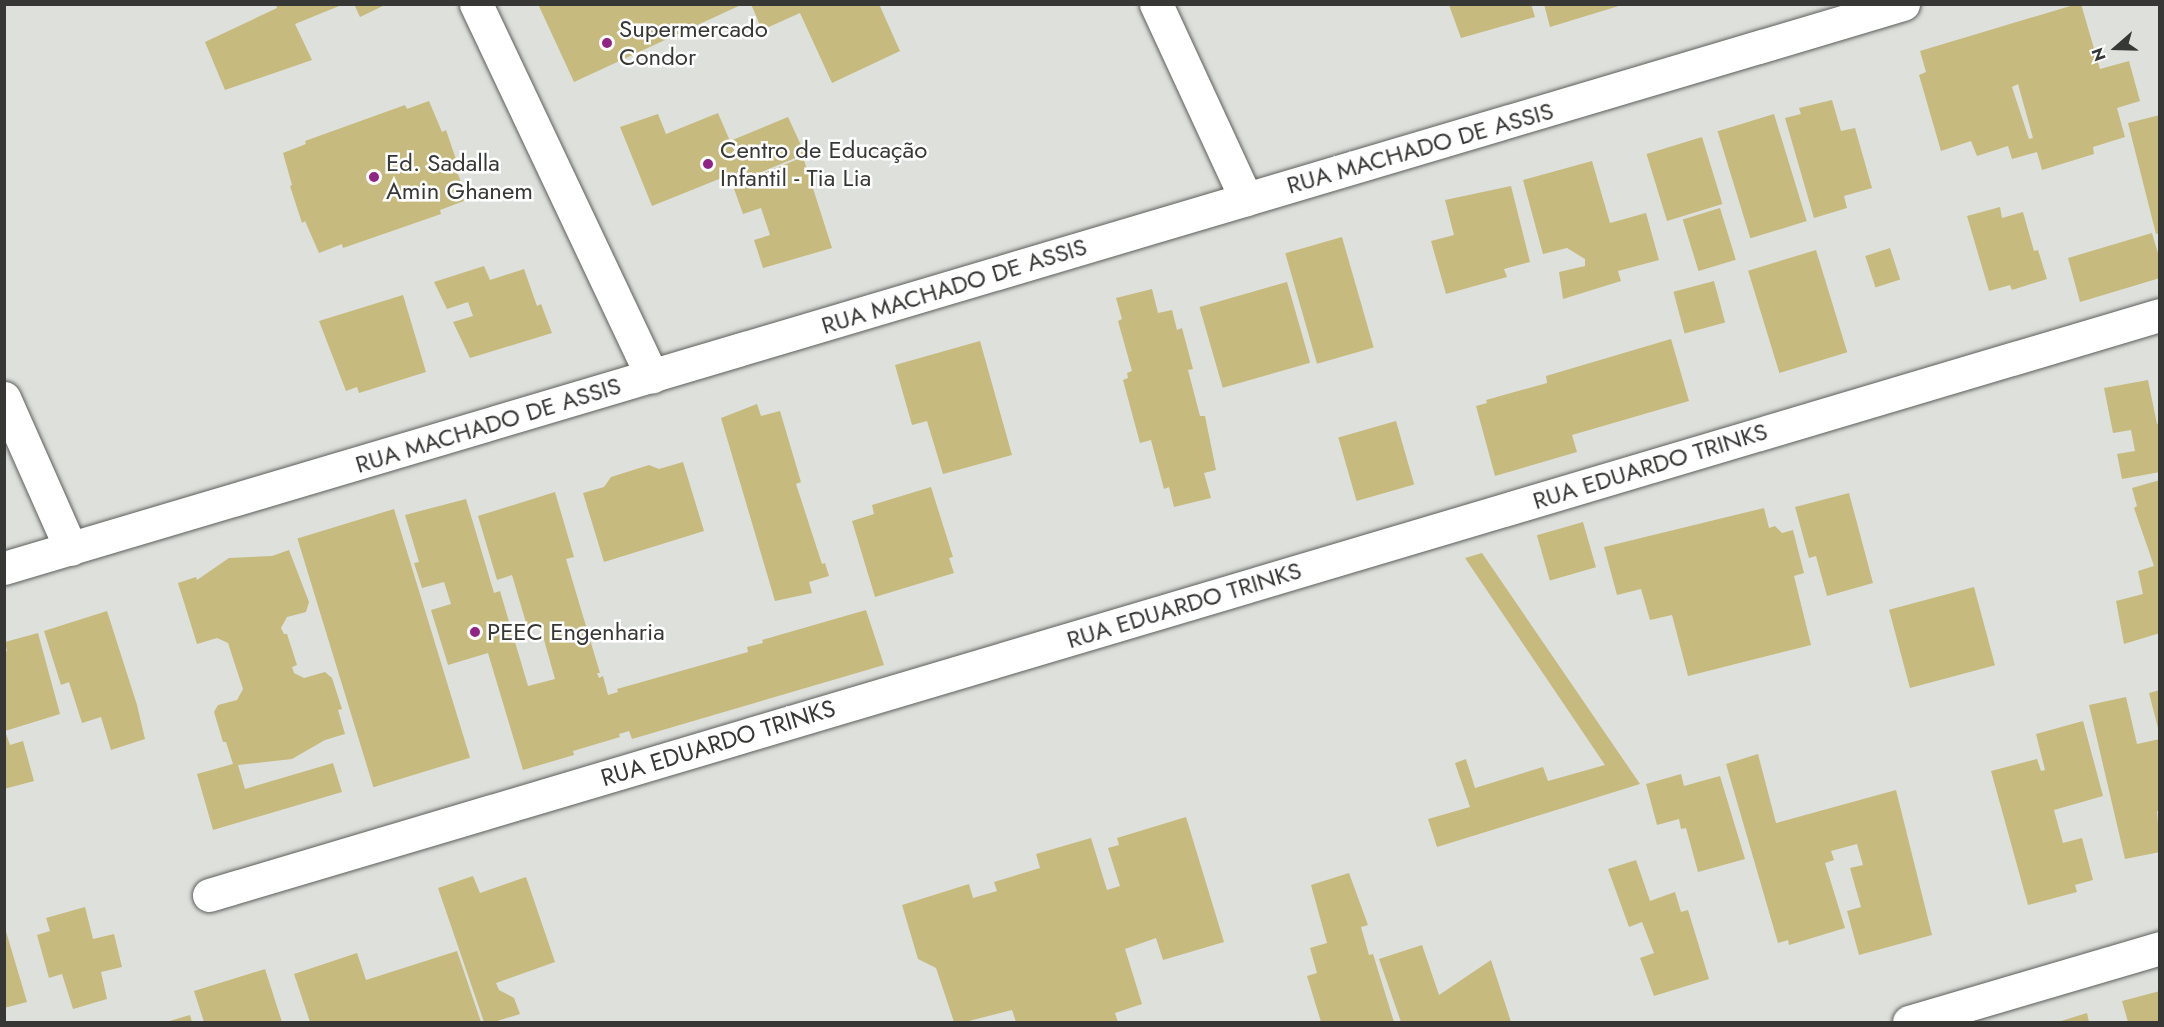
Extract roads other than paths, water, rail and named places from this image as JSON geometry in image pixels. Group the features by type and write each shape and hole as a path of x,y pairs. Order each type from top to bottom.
{"street":[{"path":"476,4 652,376"},
{"path":"1156,4 1246,199"},
{"name":"RUA MACHADO DE ASSIS","path":"4,568 1903,4"},
{"name":"RUA EDUARDO TRINKS","path":"209,895 2160,315"},
{"path":"4,398 71,549"},
{"path":"1910,1023 2160,948"}],"place":[{"name":"Supermercado Condor","path":"607,43"},
{"name":"Centro de Educação Infantil - Tia Lia","path":"708,164"},
{"name":"Ed. Sadalla Amin Ghanem","path":"374,177"},
{"name":"PEEC Engenharia","path":"475,632"}]}
